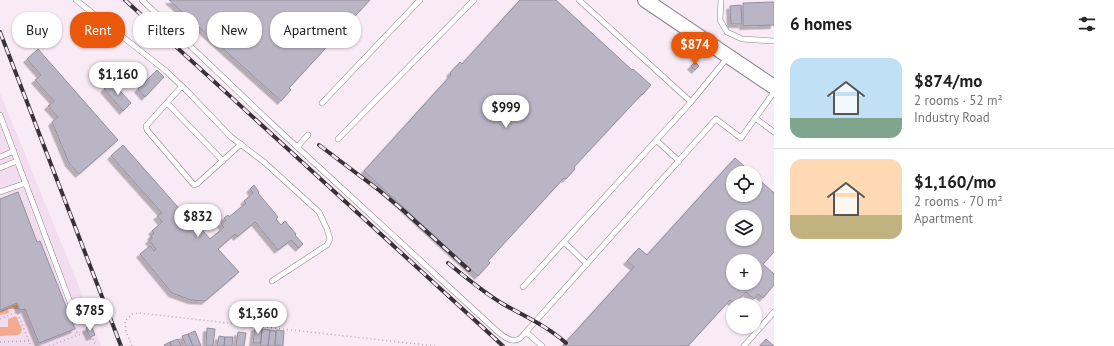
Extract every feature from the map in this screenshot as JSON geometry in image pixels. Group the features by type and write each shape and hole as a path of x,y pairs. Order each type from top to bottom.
{"main road":[{"path":"645,0 774,87"}],"lane":[{"path":"76,0 166,71 231,137 264,162 319,212 330,239 327,245 272,281"},
{"path":"142,0 297,147 498,332 505,337 514,340 519,339 526,332 716,119 741,138 774,92"},
{"path":"322,103 420,0"},
{"path":"338,139 474,0"},
{"path":"579,0 691,102"},
{"path":"721,0 720,20 727,32 742,39 774,41"},
{"path":"523,287 691,102 728,57"},
{"path":"182,86 146,126 147,130 194,185 197,184 241,144"},
{"path":"167,103 223,161"},
{"path":"0,116 2,128 14,151 74,319"},
{"path":"755,118 774,132"},
{"path":"297,147 308,135"},
{"path":"656,140 679,161"},
{"path":"0,157 14,151"},
{"path":"0,168 17,161"},
{"path":"0,192 26,183"},
{"path":"564,242 587,264"},
{"path":"744,346 774,312"},
{"path":"526,332 542,346"}],"path":[{"path":"0,319 24,310 38,346"},
{"path":"18,313 31,346"},
{"path":"132,346 126,331 125,321 132,314 139,313 435,346"},
{"path":"74,319 78,335"},
{"path":"49,346 86,332 88,338 92,337 96,346"},
{"path":"0,342 29,341"}],"shaded area":[{"path":"0,93 76,279 101,346 0,346"},
{"path":"17,304 19,309 8,309 9,313 0,315 0,311"},
{"path":"16,316 22,329 21,333 18,335 0,336 0,327 8,327 8,319"}],"building":[{"path":"169,0 370,0 359,12 270,12 270,48 326,48 289,88 291,90 281,101 222,48 262,48 262,12 207,12 207,34 199,27 199,12 182,12"},
{"path":"520,0 556,0 632,70 633,69 651,85 574,167 575,169 566,179 564,178 488,261 490,263 478,276 364,171 451,75 450,73 460,62 462,64"},
{"path":"774,2 774,25 743,26 743,3"},
{"path":"741,5 742,24 731,24 730,6"},
{"path":"38,49 118,140 79,174 69,163 52,122 58,117 48,106 54,101 35,80 41,75 27,59"},
{"path":"695,62 699,66 695,70 691,66"},
{"path":"157,70 164,77 145,97 138,89"},
{"path":"112,82 131,103 123,111 104,89"},
{"path":"123,145 184,214 187,212 210,239 224,227 221,224 226,220 224,218 228,215 229,217 246,203 244,201 253,193 250,189 254,185 259,192 258,193 278,217 276,219 281,225 285,221 303,244 299,248 291,240 278,250 255,222 237,237 235,234 218,249 239,272 205,301 191,300 172,293 140,254 150,246 154,251 156,249 149,240 152,238 151,236 154,233 152,231 162,222 157,216 162,213 111,156"},
{"path":"735,158 744,166 728,166"},
{"path":"726,168 726,202 762,202 762,182 774,193 774,252 763,264 774,274 774,285 763,298 758,294 753,298 746,292 740,298 726,298 726,304 688,346 564,346 563,345 634,267 627,261 639,248 647,255"},
{"path":"18,192 37,242 40,241 75,329 39,343 25,309 20,310 17,303 0,310 0,199"},
{"path":"91,326 95,335 90,337 86,328"},
{"path":"255,327 262,328 261,343 253,343"},
{"path":"207,328 215,329 213,346 206,346"},
{"path":"262,329 270,330 268,346 260,346"},
{"path":"270,330 276,331 275,346 268,346"},
{"path":"276,330 284,331 283,346 275,345"},
{"path":"195,331 201,346 193,346 188,334"},
{"path":"238,332 246,333 244,346 236,346"},
{"path":"188,334 193,346 186,346 182,336"},
{"path":"219,336 225,337 224,346 217,346"},
{"path":"225,337 233,337 232,346 224,346"},
{"path":"178,339 181,346 171,346 170,342"},
{"path":"766,339 774,346 760,346"},
{"path":"170,342 171,346 164,345"}],"railway":[{"path":"125,0 503,346"},
{"path":"0,32 121,346"},
{"path":"319,145 380,191 469,270"},
{"path":"448,263 488,294 543,326 566,343"}]}
